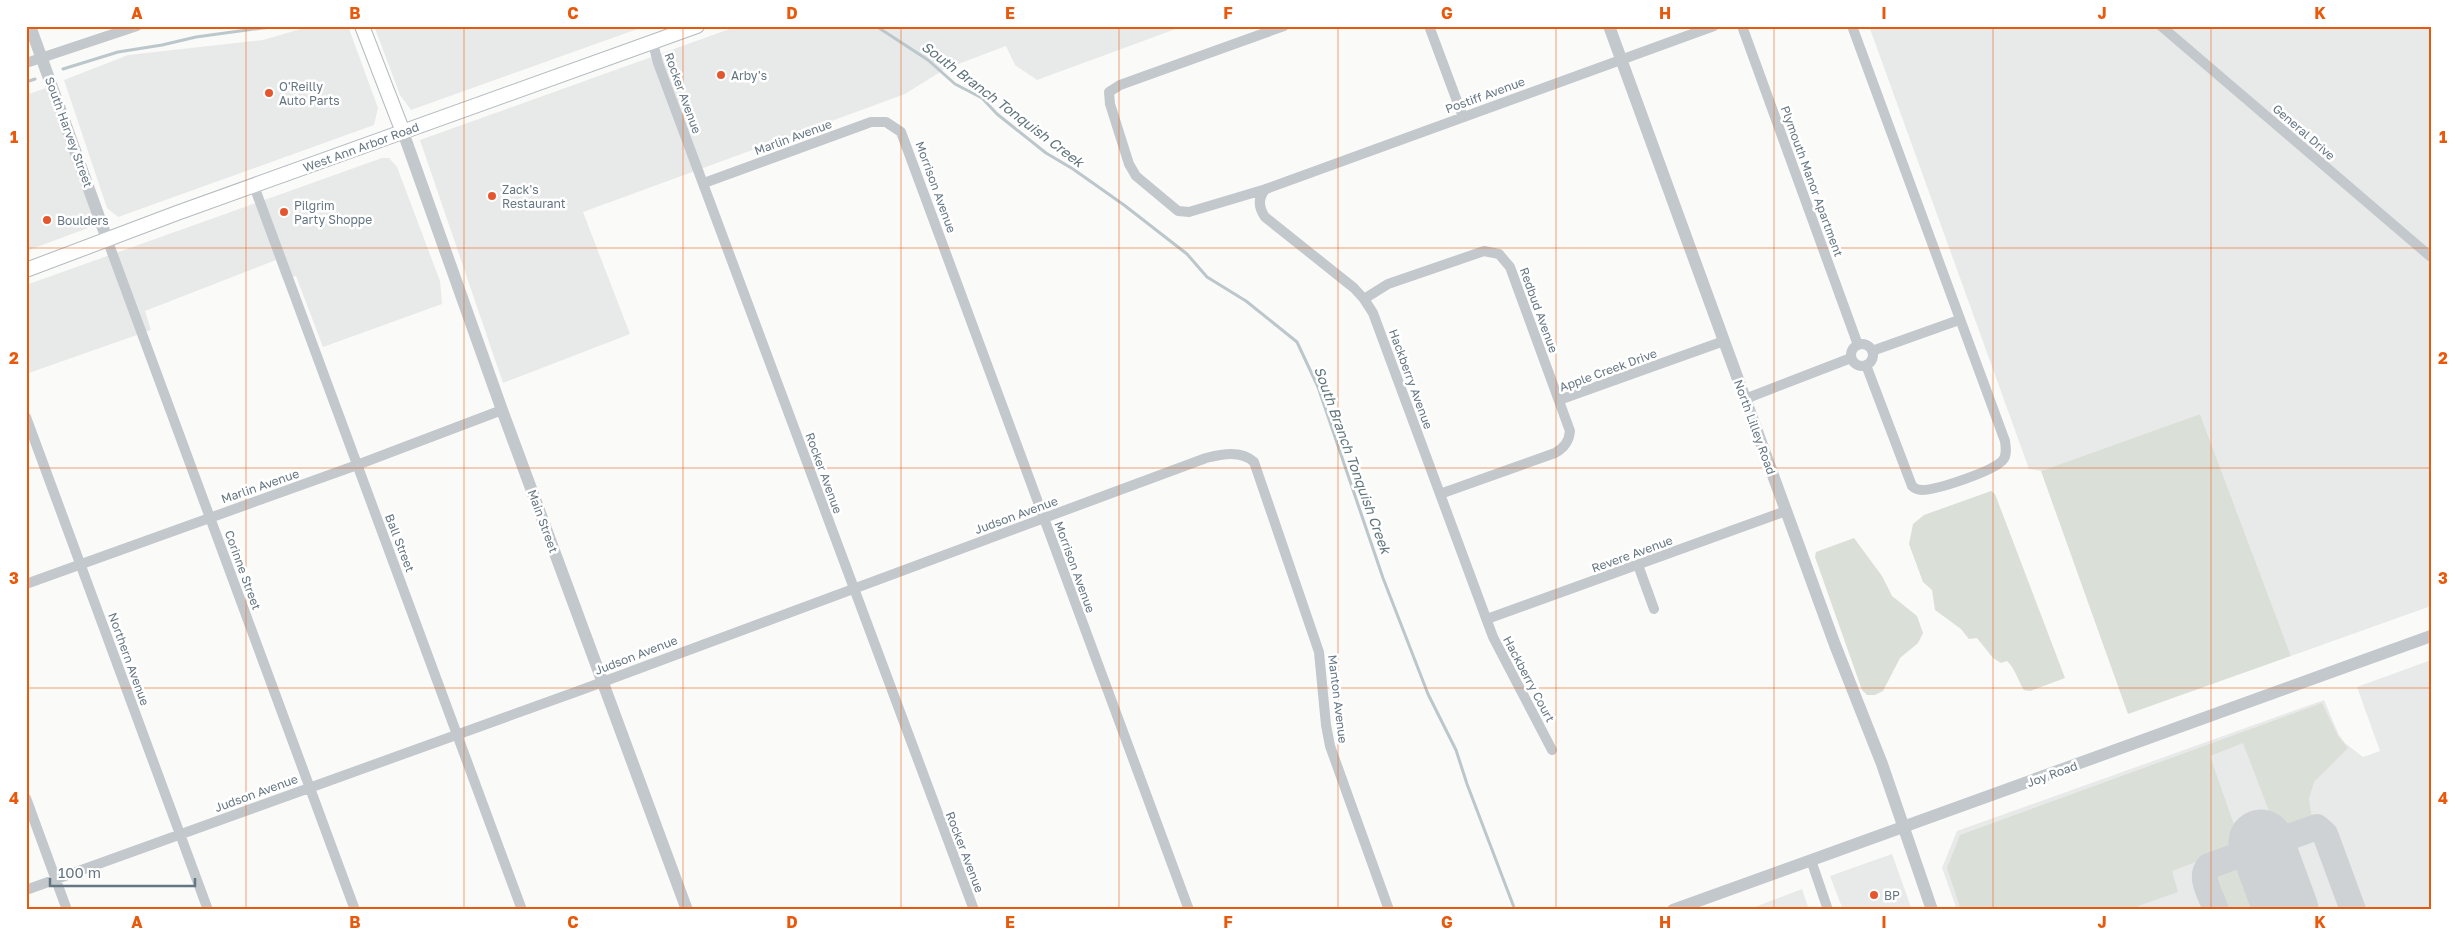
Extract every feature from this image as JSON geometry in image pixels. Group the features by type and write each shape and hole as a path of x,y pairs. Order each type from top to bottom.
{"main road":[{"path":"362,26 403,132"},
{"name":"West Ann Arbor Road","path":"26,270 697,26"}],"street":[{"name":"South Harvey Street","path":"30,26 107,239"},
{"path":"26,63 137,26"},
{"name":"Postiff Avenue","path":"1284,26 1113,88 1108,98 1132,171 1178,211 1189,212 1266,189 1714,26"},
{"path":"1429,26 1463,117"},
{"name":"North Lilley Road","path":"1609,26 1786,511 1904,827 1932,910"},
{"name":"Plymouth Manor Apartment","path":"1742,26 1858,345"},
{"path":"1852,26 2005,442 2005,457 1991,468 1932,489 1922,490 1912,486 1866,365"},
{"name":"General Drive","path":"2161,26 2431,257"},
{"name":"Rocker Avenue","path":"653,43 658,63 974,910"},
{"name":"Marlin Avenue","path":"704,183 871,122 881,121 891,124"},
{"name":"Morrison Avenue","path":"891,124 901,132 906,142 1189,910"},
{"name":"Main Street","path":"403,132 502,410 687,910"},
{"name":"Ball Street","path":"254,186 522,910"},
{"name":"Hackberry Avenue","path":"1266,189 1260,200 1261,212 1265,217 1364,298 1373,312 1487,619"},
{"name":"Corinne Street","path":"107,239 355,910"},
{"name":"Redbud Avenue","path":"1364,298 1388,284 1465,256 1484,251 1499,254 1510,267 1559,400"},
{"path":"1872,351 1959,320"},
{"name":"Apple Creek Drive","path":"1440,494 1562,449 1569,438 1570,431 1559,400 1724,341"},
{"path":"1858,345 1868,346 1872,351 1873,358 1866,365 1859,366 1851,358 1851,352 1858,345"},
{"path":"1745,399 1851,358"},
{"name":"Marlin Avenue","path":"26,584 357,465 502,410"},
{"name":"Northern Avenue","path":"26,417 208,910"},
{"name":"Judson Avenue","path":"26,890 458,734 1220,454 1248,456 1254,462"},
{"name":"Manton Avenue","path":"1254,462 1319,652 1326,725 1330,746 1389,910"},
{"name":"Revere Avenue","path":"1487,619 1786,511"},
{"path":"1638,565 1654,609"},
{"name":"Hackberry Court","path":"1487,619 1500,652 1552,750"},
{"name":"Joy Road","path":"1673,910 2431,636"},
{"path":"26,798 67,910"},
{"path":"1810,860 1828,910"}],"shaded area":[{"path":"311,26 348,26 378,108 374,125 118,217 107,208 64,80 128,55 263,40"},
{"path":"374,26 646,26 411,110 400,95"},
{"path":"738,26 1184,26 1037,80 1015,65 1006,46 945,69 905,94 583,212 630,334 503,383 420,140"},
{"path":"1869,26 2431,26 2431,606 2291,656 2200,414 2041,471 2029,469"},
{"path":"46,88 93,213 88,228 26,251 26,95"},
{"path":"382,158 389,158 397,167 440,281 442,304 323,347 296,276 283,280 276,260 145,311 151,330 26,374 26,285"},
{"path":"2200,414 2291,656 2128,714 2041,471"},
{"path":"1991,491 1995,494 2065,678 2030,691 2024,690 2007,661 2001,663 1993,658 1977,638 1969,639 1961,629 1935,610 1932,590 1923,582 1909,544 1913,524 1924,515"},
{"path":"1854,538 1882,576 1892,596 1917,616 1923,633 1918,643 1900,658 1883,691 1875,695 1867,695 1862,690 1815,557 1816,552"},
{"path":"2431,660 2431,910 1957,910 1942,868 1957,831 2324,700 2339,735 2345,743 2363,757 2380,751 2357,687"},
{"path":"2322,703 2338,736 2348,748 2314,782 2309,798 2312,820 2277,832 2243,743 2210,756 2241,845 2172,871 2178,892 2138,906 2139,910 1961,910 1947,868 1960,835"},
{"path":"1892,854 1912,910 1843,910 1830,876"},
{"path":"2243,863 2251,870 2266,910 2224,910 2217,891 2216,875 2230,866"},
{"path":"1802,889 1809,910 1747,910"}],"waterway":[{"name":"South Branch Tonquish Creek","path":"63,69 118,52 196,37 277,26"},
{"name":"South Branch Tonquish Creek","path":"876,26 928,60 955,84 982,98 997,114 1046,153 1073,169 1124,205 1187,254 1207,277 1246,301 1297,342 1318,387 1383,578 1428,694 1456,750 1515,910"},
{"name":"South Branch Tonquish Creek","path":"26,82 35,79"}],"taxiway":[{"path":"2216,910 2205,881 2206,871 2209,866 2317,827 2325,834 2353,910"}],"runway":[{"path":"2261,842 2286,910"}],"place":[{"name":"Arby's","path":"721,75"},
{"name":"O'Reilly Auto Parts","path":"269,93"},
{"name":"Zack's Restaurant","path":"492,196"},
{"name":"Pilgrim Party Shoppe","path":"284,212"},
{"name":"Boulders","path":"47,220"},
{"name":"BP","path":"1874,895"}]}
